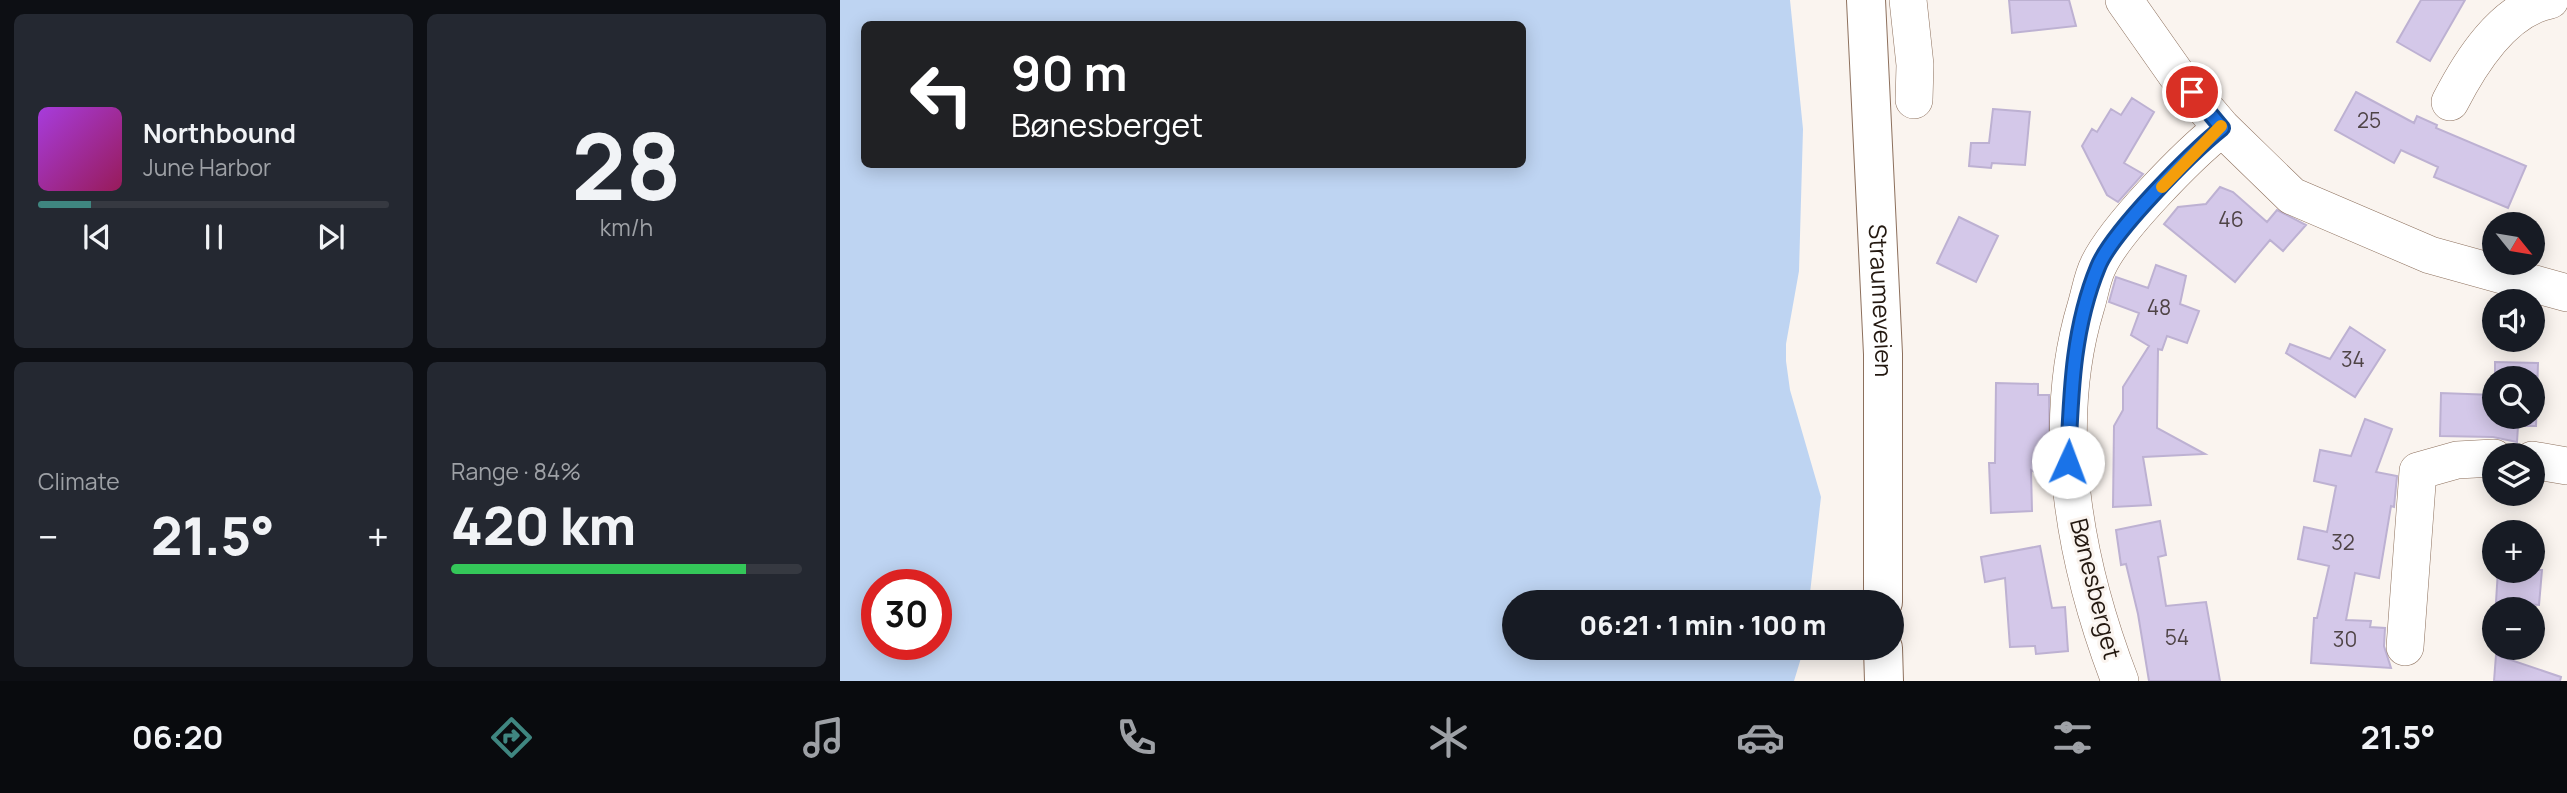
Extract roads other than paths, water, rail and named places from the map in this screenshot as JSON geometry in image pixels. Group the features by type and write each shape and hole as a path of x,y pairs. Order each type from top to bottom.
{"main road":[{"name":"Straumeveien","path":"1866,0 1883,354 1883,590"},
{"path":"1884,660 1884,681"}],"street":[{"path":"1908,0 1915,65 1914,100"},
{"path":"2124,0 2176,74 2222,128 2292,195 2430,255 2567,293"},
{"path":"2450,102 2470,65 2511,20 2525,9 2550,0"},
{"path":"2560,0 2567,1"},
{"name":"Bønesberget","path":"2120,681 2085,561 2068,462 2072,369 2078,332 2098,265 2120,233 2181,165 2222,128"},
{"path":"2405,647 2418,471 2457,460 2482,459"},
{"path":"2545,462 2567,466"}],"water":[{"path":"840,0 1790,0 1803,129 1799,271 1786,344 1786,361 1790,390 1821,497 1810,590 1502,590 1502,660 1800,660 1794,681 840,681"}]}
